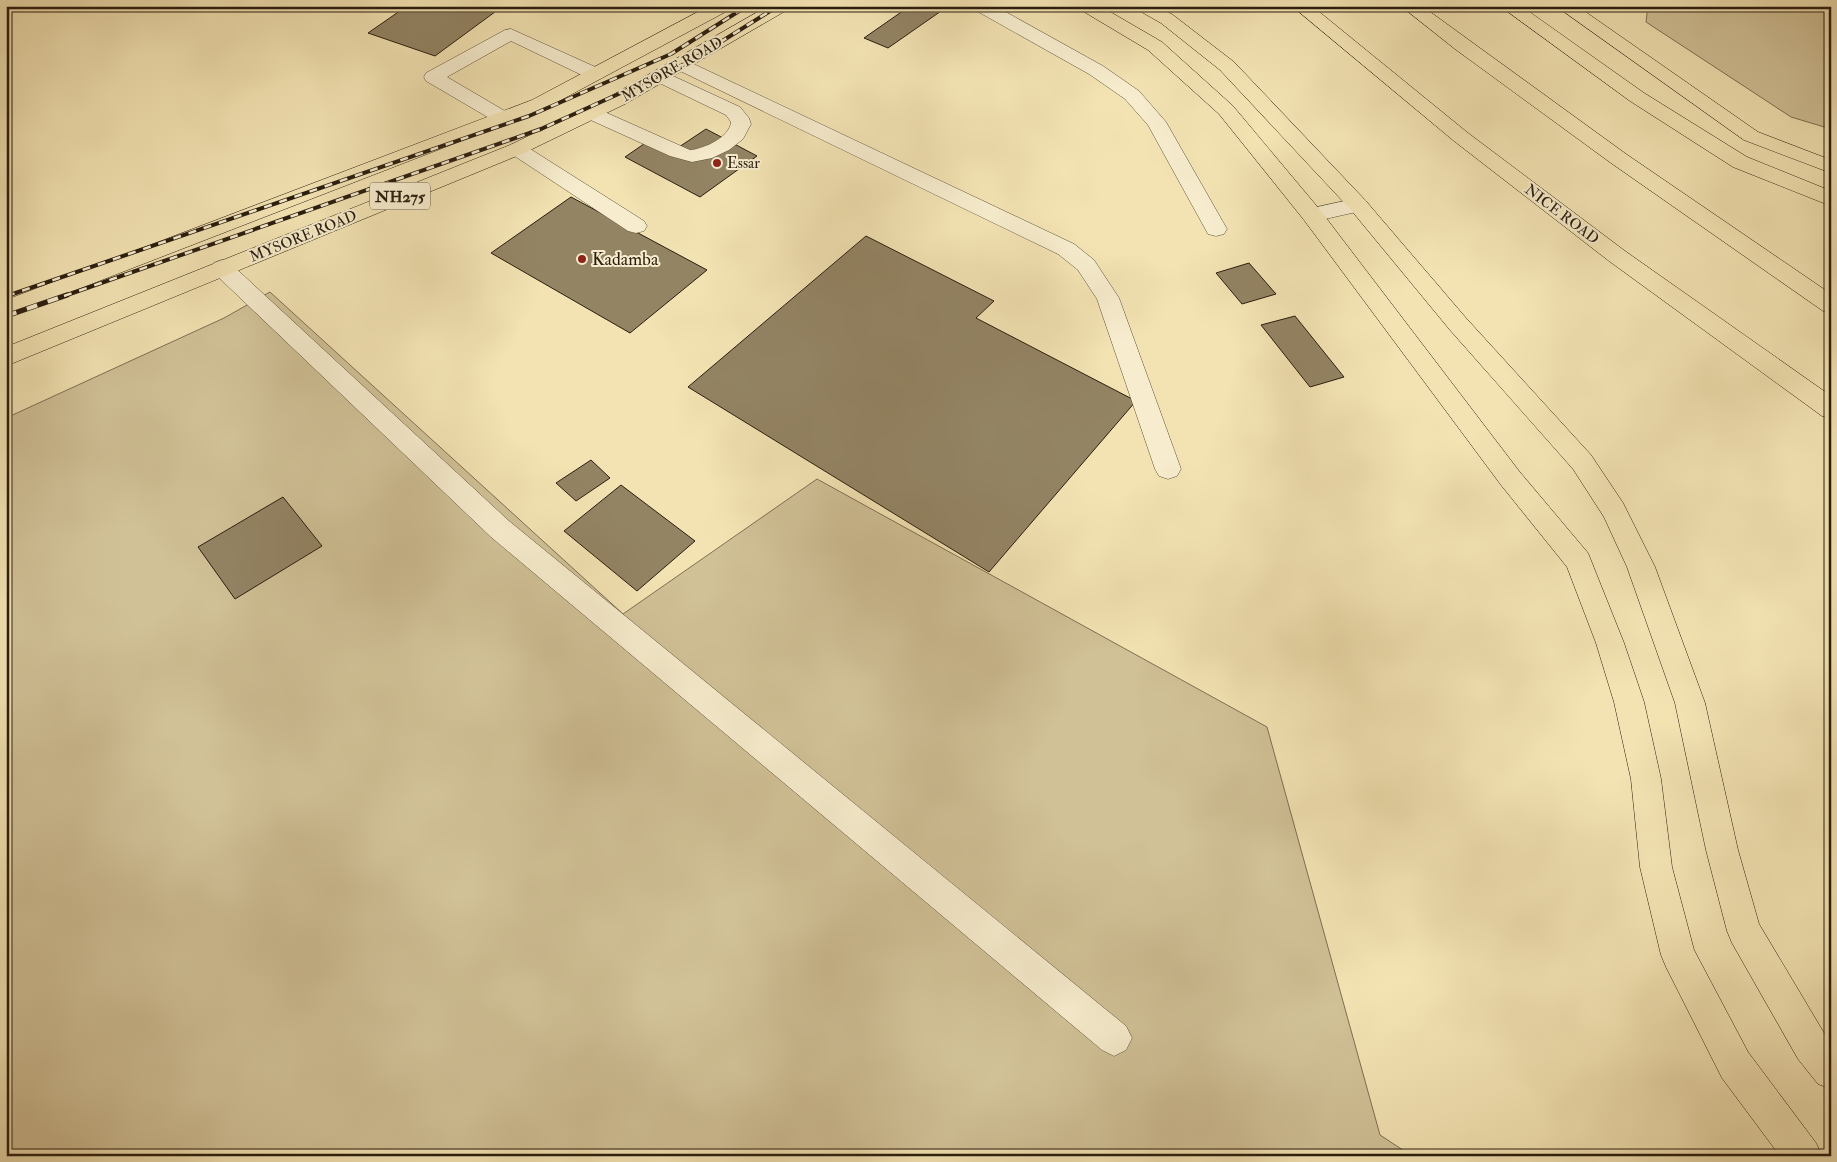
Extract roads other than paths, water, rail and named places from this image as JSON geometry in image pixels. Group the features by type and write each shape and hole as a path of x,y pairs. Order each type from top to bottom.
{"highway":[{"name":"MYSORE ROAD","path":"6,309 539,104 723,6"},
{"name":"MYSORE ROAD","path":"6,357 516,149 591,113 660,76 781,6"},
{"path":"1087,6 1155,46 1226,110 1312,215 1504,471 1578,560 1610,643 1628,702 1646,779 1656,867 1678,955 1735,1065 1803,1156"},
{"path":"1144,6 1167,19 1227,66 1358,205 1458,324 1582,462 1614,512 1641,567 1690,703 1722,850 1744,931 1810,1046 1831,1071"},
{"name":"NICE ROAD","path":"1302,6 1461,137 1609,250 1831,409"},
{"path":"1410,6 1521,90 1662,191 1831,306"},
{"path":"1509,6 1637,97 1740,162 1831,199"},
{"path":"1565,6 1751,136 1831,167"}],"lane":[{"path":"981,6 1096,70 1132,95 1156,122 1216,229"},
{"path":"503,118 433,77 511,34 595,74"},
{"path":"681,64 1066,249 1086,265 1108,298 1168,469"},
{"path":"591,113 677,152 692,156 706,154 739,132 742,125 740,118 733,111 660,76"},
{"path":"516,149 636,226"},
{"path":"1312,215 1358,205"},
{"path":"222,268 500,529 1114,1038"}],"railway":[{"path":"10,295 529,116 671,54 747,6"},
{"path":"64,296 541,129 687,63 778,6"},
{"path":"6,316 67,295"}],"place":[{"name":"Essar","path":"717,163"},
{"name":"Kadamba","path":"582,259"}]}
